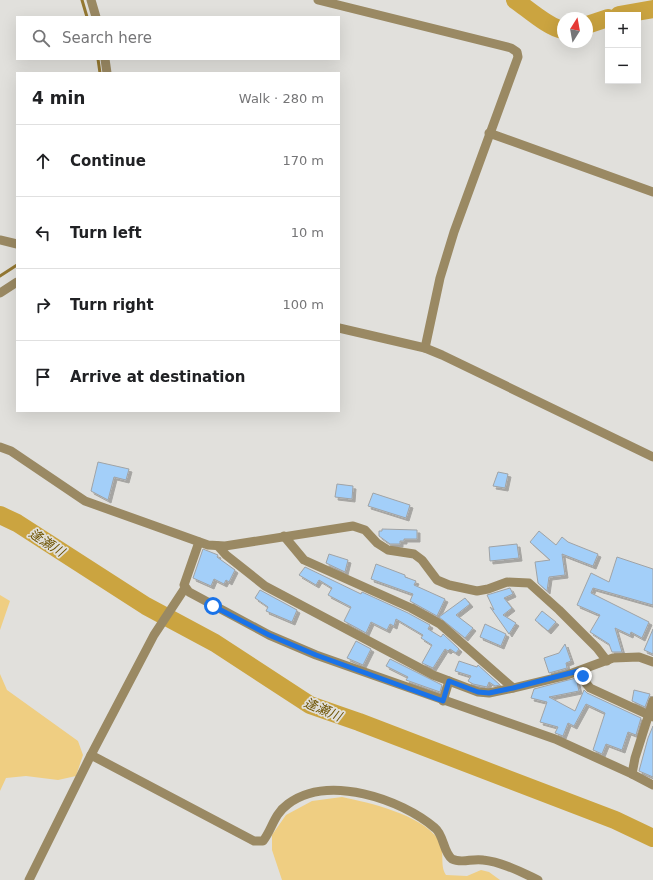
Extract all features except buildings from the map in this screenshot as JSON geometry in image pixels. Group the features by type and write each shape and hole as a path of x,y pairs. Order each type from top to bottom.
{"street":[{"path":"91,0 96,16"},
{"path":"318,0 515,49 518,57 489,132 448,252 440,278 425,348"},
{"path":"105,60 107,72"},
{"path":"489,132 653,192"},
{"path":"0,240 16,244"},
{"path":"0,293 16,283"},
{"path":"340,328 425,348 653,457"},
{"path":"0,447 11,451 85,501 199,542 218,546 356,527 365,530 377,543 388,550 414,554 422,560 437,580 449,585 477,591 488,589 507,582 529,583 559,610 597,648 607,661"},
{"path":"284,536 304,560 411,608 440,624 513,688"},
{"path":"29,880 91,755 160,626 183,592 185,577 199,542"},
{"path":"218,546 226,555 265,586 449,681 478,692 489,693 513,688 582,670 621,657 639,657 653,662"},
{"path":"183,592 269,635 316,655 443,701 555,739 653,785"},
{"path":"582,670 585,682 590,688 651,716"},
{"path":"443,701 449,681"},
{"path":"632,774 635,758 651,716 653,701"},
{"path":"91,755 254,841 263,841 271,823 289,803 317,792 351,791 402,806 416,814 437,829 452,859 460,862 473,859 493,861 538,880"}],"shaded area":[{"path":"0,595 10,601 0,630"},
{"path":"0,674 7,690 78,741 83,755 76,776 58,780 26,776 6,778 0,791"},
{"path":"342,797 394,811 407,816 430,830 438,839 442,849 443,867 446,875 467,876 481,870 489,872 500,880 282,880 272,850 272,835 286,815 312,801"}],"waterway":[{"path":"82,0 87,16"},
{"path":"515,0 557,29"},
{"path":"636,12 653,9"},
{"path":"593,23 605,19"},
{"path":"98,60 100,72"},
{"path":"0,276 16,266"},
{"name":"逢瀬川","path":"0,515 17,523 146,606 215,643 310,705 359,722 615,820 653,838"}],"route":[{"path":"213,606 269,635 316,655 443,701 449,681 478,692 489,693 567,675 582,670 583,676"}]}
